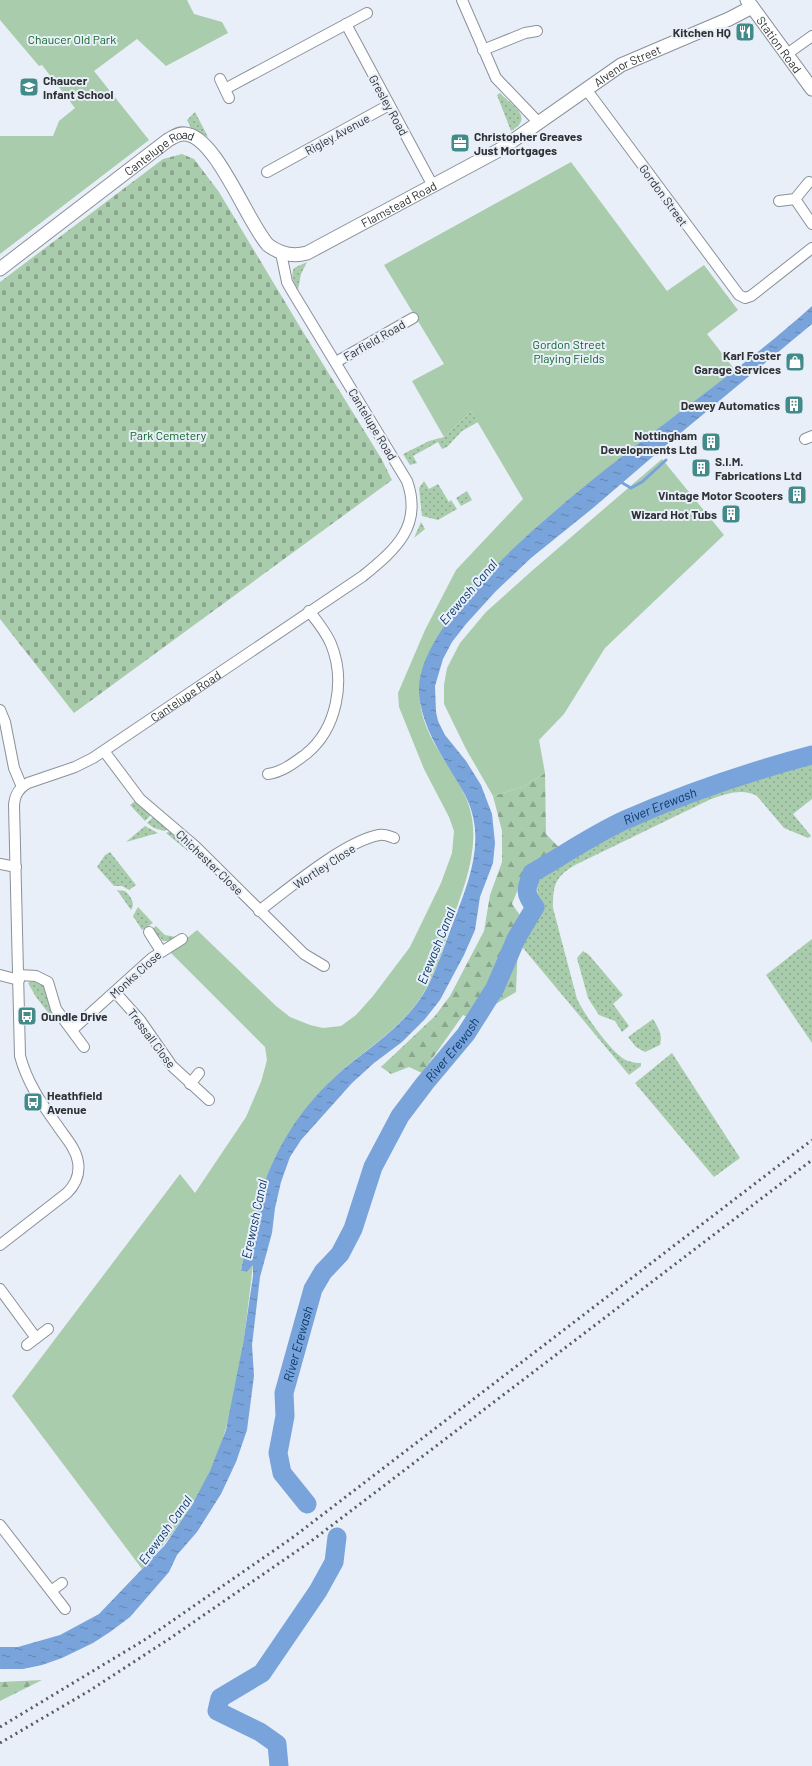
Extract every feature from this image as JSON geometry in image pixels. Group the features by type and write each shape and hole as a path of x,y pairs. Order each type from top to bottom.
{"street":[{"path":"462,0 496,78 539,124"},
{"name":"Station Road","path":"749,3 812,89"},
{"name":"Alvenor Street","path":"513,141 539,124 586,89 634,59 729,19 749,3"},
{"path":"220,79 227,93 367,13"},
{"name":"Gresley Road","path":"346,24 433,186"},
{"path":"483,50 525,33 538,31"},
{"path":"787,54 812,36"},
{"name":"Gordon Street","path":"586,89 736,293 745,298 751,296 812,248"},
{"name":"Rigley Avenue","path":"267,172 389,105"},
{"name":"Cantelupe Road","path":"0,269 168,140 179,134 186,134 198,139 214,156 264,240 273,249 281,253 287,282 407,481 412,496 413,510 406,532 391,551 363,576 87,762 22,787"},
{"name":"Flamstead Road","path":"281,253 295,255 307,253 433,186 513,141"},
{"path":"285,163 290,172"},
{"path":"779,200 795,199 809,182"},
{"path":"795,199 812,224"},
{"name":"Farfield Road","path":"336,362 413,318"},
{"path":"268,774 285,768 315,746 329,726 334,711 337,688 334,652 327,636 309,611"},
{"path":"0,710 5,722 14,768 22,787 15,799 19,1043 23,1066 34,1091 72,1147 78,1161 75,1182 67,1193 0,1245"},
{"name":"Chichester Close","path":"104,751 140,798 195,846 304,954 324,966"},
{"name":"Wortley Close","path":"259,911 342,852 373,837 381,835 394,838"},
{"path":"0,864 16,867"},
{"path":"149,932 161,951"},
{"name":"Monks Close","path":"72,1030 161,951 182,939"},
{"path":"0,975 19,977 36,976 48,982 56,1009 84,1047"},
{"name":"Tressall Close","path":"115,992 140,1020 172,1066 209,1100"},
{"path":"190,1084 199,1073"},
{"path":"0,1289 36,1338"},
{"path":"27,1345 48,1329"},
{"path":"0,1525 65,1609"},
{"path":"51,1591 62,1583"}],"green space":[{"name":"Chaucer Old Park","path":"0,0 187,0 194,14 222,22 228,33 166,66 137,39 94,71 149,140 0,254 0,136 53,136 59,121 75,108 42,65 39,66 0,20"},
{"path":"500,93 515,107 521,116 521,121 518,126 511,131 497,95"},
{"path":"195,112 208,137 191,128 187,120"},
{"name":"Park Cemetery","path":"182,154 194,159 219,192 381,458 392,480 74,713 0,619 0,282 163,159"},
{"name":"Gordon Street Playing Fields","path":"571,162 667,291 704,265 738,310 707,334 735,370 561,506 501,560 455,611 447,623 420,692 421,710 431,737 460,786 471,814 473,846 467,878 438,964 427,987 418,1001 397,1025 347,1066 315,1097 284,1142 272,1166 253,1217 241,1271 247,1272 253,1265 238,1376 222,1441 208,1476 189,1510 167,1540 142,1569 12,1396 180,1174 195,1193 246,1117 261,1082 267,1060 265,1047 170,952 197,930 276,1006 290,1017 310,1025 323,1028 341,1026 356,1015 373,996 410,947 441,883 452,853 454,831 449,817 424,769 399,707 398,693 425,630 456,570 523,499 471,411 444,437 412,381 444,364 384,265"},
{"path":"307,262 301,274 298,290 292,274 294,268"},
{"path":"471,411 478,422 462,431 447,447 442,449 438,442 413,456 417,463 410,465 403,454 429,441 444,437"},
{"path":"662,459 724,535 605,648 564,714 539,740 545,773 522,787 493,796 466,749 444,704 444,685 447,668 460,643 486,612"},
{"path":"424,481 429,489 438,484 449,502 451,500 457,509 438,520 422,516 419,488"},
{"path":"467,491 472,500 461,506 456,498"},
{"path":"421,522 425,529 414,538"},
{"path":"812,762 812,799 793,814 811,836 808,838 784,828 757,796 746,792 734,793 711,799 575,865 568,869 556,882 553,908 577,999 597,1030 616,1052 628,1061 641,1063 641,1066 629,1075 518,942 538,906 537,879 602,840 669,808 739,782"},
{"path":"545,773 546,834 569,858 537,878 537,888 518,889 512,904 527,925 518,942 516,992 494,1005 482,1024 463,1015 422,1073 409,1067 391,1074 381,1067 435,1016 450,996 484,931 490,895 502,862 502,831 493,796 522,787"},
{"path":"135,801 151,815 145,821 130,805"},
{"path":"153,817 168,829 164,831 154,828 147,823"},
{"path":"145,826 158,833 126,842"},
{"path":"170,831 190,848 188,851 166,833"},
{"path":"110,852 136,885 129,890 122,886 114,886 97,867 105,855"},
{"path":"117,890 125,891 130,897 133,902 131,910"},
{"path":"138,907 153,923 142,930 133,916"},
{"path":"156,926 165,935 176,937 170,941 163,941 152,929"},
{"path":"812,939 812,1043 766,975"},
{"path":"583,951 589,955 623,995 613,1004 629,1026 622,1032 615,1021 599,1015 588,998 577,958"},
{"path":"34,981 39,983 47,990 53,1019 36,997 28,983"},
{"path":"653,1019 658,1028 661,1041 660,1045 645,1052 636,1047 628,1037"},
{"path":"672,1053 740,1158 714,1177 635,1083"},
{"path":"42,1680 0,1701 0,1682"}],"water":[{"name":"Erewash Canal","path":"812,306 812,324 593,508 531,558 496,591 452,642 443,659 435,686 436,712 438,721 445,735 466,761 481,785 492,814 495,843 493,863 480,897 475,930 464,955 440,1000 425,1019 402,1042 374,1063 352,1083 301,1140 290,1157 281,1182 275,1208 272,1233 260,1277 252,1345 254,1376 247,1430 236,1462 221,1494 197,1532 177,1555 169,1572 130,1617 110,1632 93,1643 62,1658 42,1665 23,1669 0,1669 0,1647 18,1647 60,1635 99,1614 165,1545 192,1505 210,1471 226,1430 243,1344 253,1276 253,1265 247,1272 241,1271 253,1216 272,1165 298,1118 336,1076 386,1035 409,1013 428,986 435,971 470,875 474,859 475,826 471,809 464,793 430,733 421,707 419,693 427,657 451,617 487,575 531,532 578,491 756,354"}],"waterway":[{"path":"619,481 631,488 642,482 666,460"},
{"name":"River Erewash","path":"307,1504 282,1473 278,1453 285,1416 284,1393 313,1289 323,1272 340,1254 353,1229 373,1167 400,1116 425,1083 466,1034 495,988 516,939 535,907 529,898 527,891 532,873 602,832 648,810 717,784 812,755"},
{"name":"River Erewash","path":"279,1766 277,1744 260,1732 217,1711 220,1698 262,1673 318,1591 334,1562 337,1537"}],"railway":[{"path":"0,1727 146,1639 292,1538 812,1140"},
{"path":"0,1743 89,1691 169,1639 310,1542 812,1160"}],"place":[{"name":"Kitchen HQ","path":"745,32"},
{"name":"Chaucer Infant School","path":"29,87"},
{"name":"Christopher Greaves Just Mortgages","path":"460,143"},
{"name":"Karl Foster Garage Services","path":"795,362"},
{"name":"Dewey Automatics","path":"794,405"},
{"name":"Nottingham Developments Ltd","path":"711,442"},
{"name":"S.I.M. Fabrications Ltd","path":"701,468"},
{"name":"Vintage Motor Scooters","path":"797,495"},
{"name":"Wizard Hot Tubs","path":"731,514"},
{"name":"Oundle Drive","path":"27,1016"},
{"name":"Heathfield Avenue","path":"33,1102"}]}
